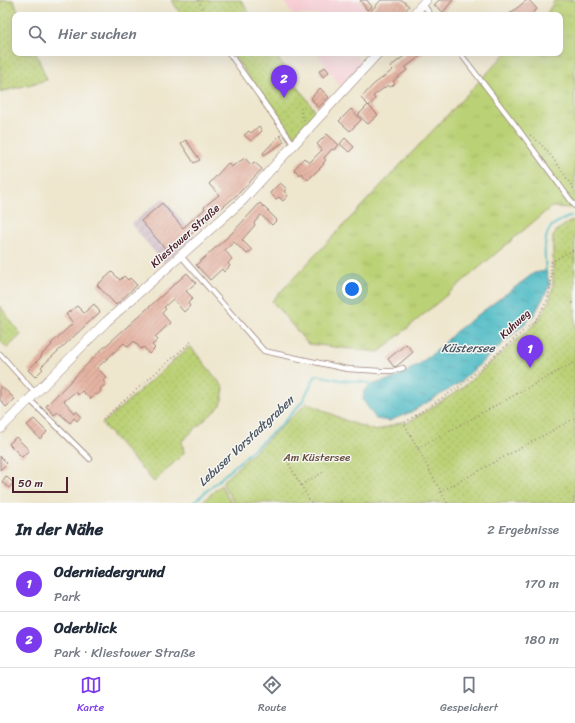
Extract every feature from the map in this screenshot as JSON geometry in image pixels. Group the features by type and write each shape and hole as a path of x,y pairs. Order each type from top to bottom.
{"street":[{"path":"416,12 424,2"},
{"name":"Kliestower Straße","path":"0,429 106,322 242,201 375,56"}],"lane":[{"path":"424,2 429,12"},
{"path":"231,56 294,145"},
{"path":"462,56 514,122 575,206"},
{"path":"181,256 264,351 347,369 387,371 403,368"},
{"path":"0,354 32,396 90,459"}],"path":[{"path":"198,0 204,12"},
{"path":"301,108 302,117"},
{"path":"525,131 537,140 551,155 575,191"},
{"name":"Kuhweg","path":"447,503 404,423 460,386 534,321 546,301 551,285 551,262 575,249"},
{"path":"103,419 192,342"},
{"path":"418,448 575,362"},
{"path":"440,492 575,418"},
{"path":"285,457 311,503"},
{"path":"301,485 325,471"},
{"path":"337,503 342,500"}],"shaded area":[{"path":"283,0 359,0 367,12 291,12"},
{"path":"319,56 356,56 362,64 340,86"},
{"path":"163,198 195,236 164,263 131,224"}],"green space":[{"path":"0,0 13,0 19,12 12,12 12,56 37,56 47,80 0,92"},
{"path":"172,0 241,0 248,12 179,12"},
{"path":"555,0 575,0 575,208 551,207 379,352 308,344 272,301 503,56 563,56 563,12 548,12"},
{"path":"234,56 276,56 316,112 291,138"},
{"name":"Am Küstersee","path":"573,220 575,224 575,503 234,503 222,482 307,403 349,422 376,431 402,422 407,423 461,389 537,322 549,302 553,286 553,237 557,230"},
{"path":"0,306 21,335 7,348 0,341"},
{"path":"190,346 224,388 221,405 182,441 184,453 154,482 102,424"},
{"path":"221,485 231,503 201,503"}],"water":[{"name":"Küstersee","path":"546,271 550,285 534,315 458,384 411,412 389,421 376,419 363,400 364,391 371,385 395,378 418,365 440,348 455,332 534,273"}],"building":[{"path":"360,0 367,0 372,7 367,10"},
{"path":"381,0 402,0 409,6 404,12 371,11"},
{"path":"439,0 453,0 443,12 434,5"},
{"path":"527,0 529,0 537,9 534,12 512,12"},
{"path":"404,56 420,56 405,68 407,70 393,81 395,84 390,87 388,85 373,96 375,99 369,106 361,98 374,84 393,70 390,67"},
{"path":"325,67 329,72 323,77 319,71"},
{"path":"320,88 329,97 318,108 311,98"},
{"path":"368,105 378,115 368,124 358,115"},
{"path":"351,109 361,120 350,131 339,121"},
{"path":"259,126 262,131 251,141 244,135 249,131 251,133"},
{"path":"327,134 339,145 334,150 332,149 324,158 326,160 323,163 324,164 308,180 294,169 304,158 309,163 322,150 317,144"},
{"path":"280,135 284,142 264,155 263,153"},
{"path":"345,138 354,147 349,152 340,144"},
{"path":"186,140 200,160 194,163 181,143"},
{"path":"245,158 251,165 254,162 262,169 238,194 169,253 141,221 162,203 183,228 205,209 204,207 219,195 209,184 228,163 231,167"},
{"path":"280,183 287,189 284,191 288,196 283,201 279,197 276,199 270,193"},
{"path":"260,203 277,220 272,225 261,215 254,223 255,225 242,240 252,250 247,254 234,242 225,250 232,259 228,263 230,266 224,272 222,269 210,280 196,265 232,233"},
{"path":"112,272 120,280 124,276 128,280 130,278 137,285 116,305 97,285"},
{"path":"187,273 196,283 186,291 193,298 188,303 190,306 184,312 173,299 164,307 166,309 162,313 170,323 155,337 158,340 152,345 155,348 149,354 144,347 141,349 134,341 128,347 124,343 97,368 107,378 103,381 106,384 100,389 101,391 97,395 95,394 91,399 82,391 78,395 75,392 64,401 75,413 76,411 81,416 77,421 74,418 70,423 58,412 54,415 46,406 100,351"},
{"path":"94,304 100,312 41,367 43,369 35,377 28,370 52,345 51,344 73,323 66,314 77,306 84,313"},
{"path":"406,344 413,352 394,367 388,359"},
{"path":"0,385 15,399 6,407 0,400"},
{"path":"34,419 47,432 40,439 27,425"},
{"path":"16,437 29,450 22,457 9,444"},
{"path":"0,456 7,463 0,470"},
{"path":"6,476 13,483 9,488 2,482"}],"waterway":[{"name":"Lebuser Vorstadtgraben","path":"546,271 545,243 548,232 555,224 571,216"},
{"name":"Lebuser Vorstadtgraben","path":"193,503 282,424 302,402 316,375 341,380 364,382 371,385"}],"place":[{"name":"Oderblick","path":"284,98"},
{"name":"Oderniedergrund","path":"530,368"}]}
